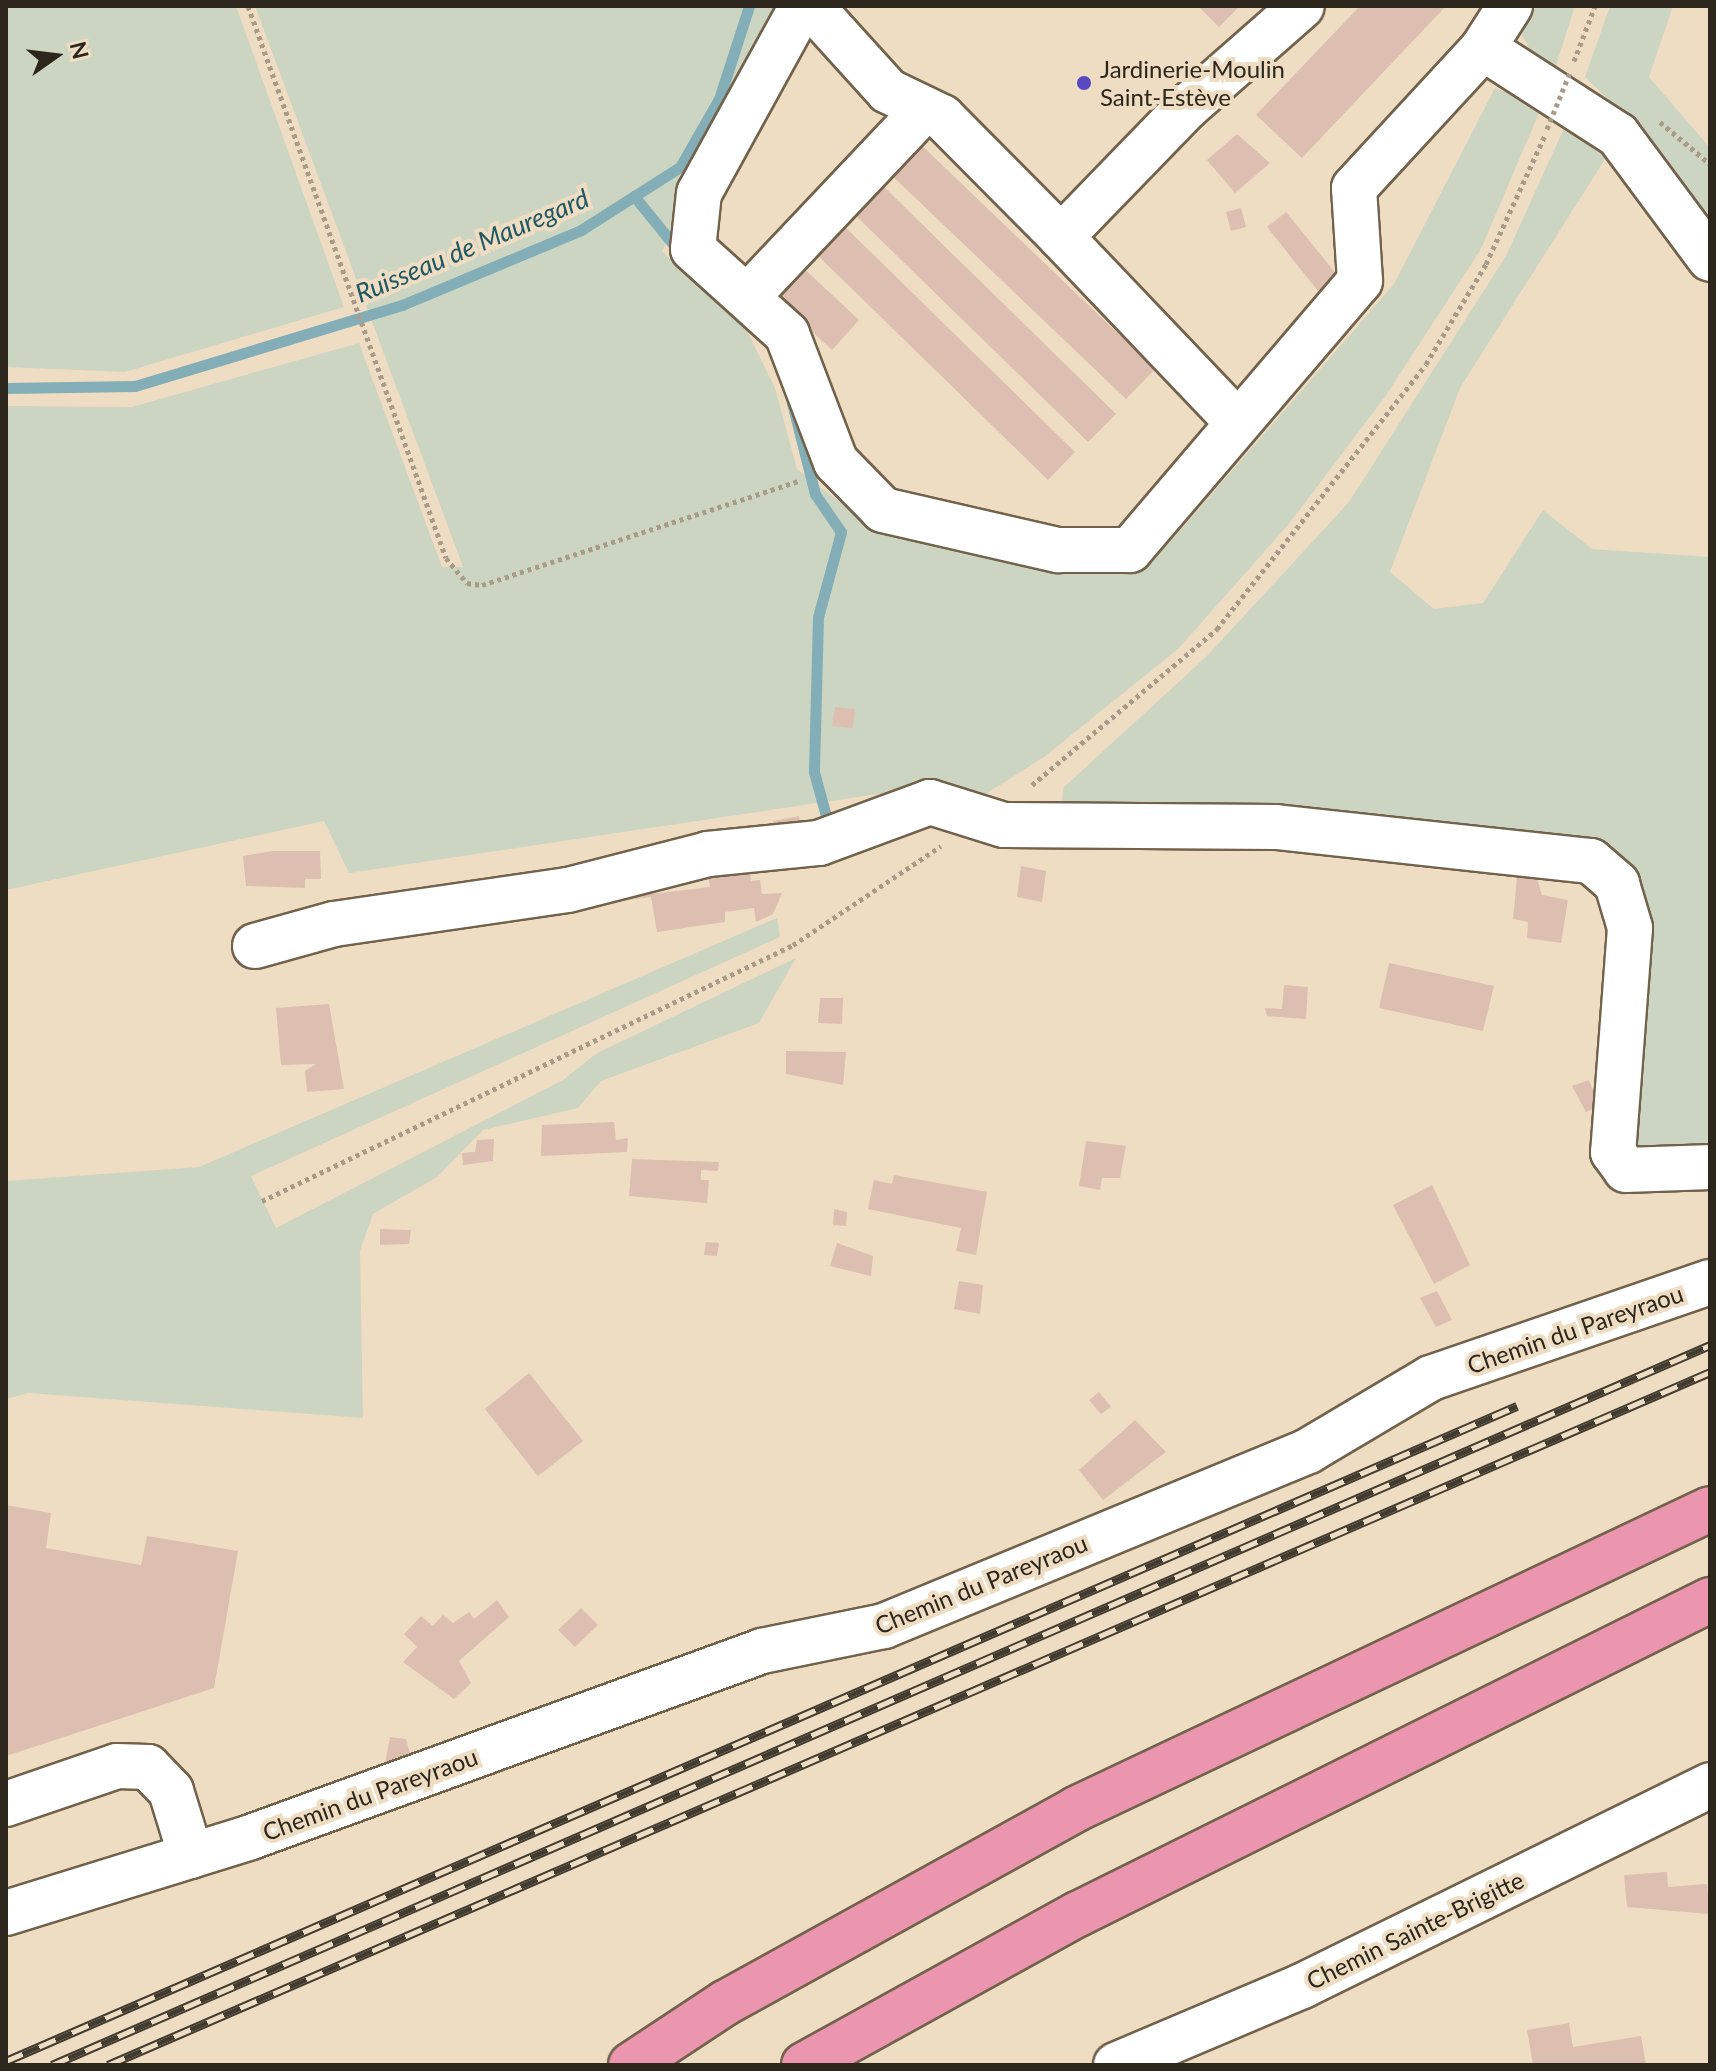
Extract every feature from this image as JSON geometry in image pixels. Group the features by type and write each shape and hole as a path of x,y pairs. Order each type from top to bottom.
{"highway":[{"path":"631,2065 725,2003 1076,1809 1710,1509"},
{"path":"804,2065 1078,1914 1710,1600"}],"street":[{"path":"802,6 699,193 693,249 787,334 836,462 883,510 1058,550 1130,550 1236,421 1360,281 1354,188 1483,48 1510,6"},
{"path":"811,6 888,91 942,117 1236,421"},
{"path":"1061,237 1186,108 1302,6"},
{"path":"1483,48 1618,135 1710,259"},
{"path":"747,297 924,110"},
{"path":"255,946 334,924 568,890 708,854 819,843 930,802 1004,825 1276,827 1591,861 1617,884 1630,928 1613,1152 1626,1170 1710,1167"},
{"name":"Chemin du Pareyraou","path":"6,1913 191,1856 762,1651 884,1626 1308,1451 1431,1378 1710,1282"},
{"path":"6,1804 117,1766 148,1767 171,1791 191,1856"},
{"name":"Chemin Sainte-Brigitte","path":"1116,2065 1302,1986 1710,1785"}],"path":[{"path":"248,6 446,558 467,583 482,585 798,482"},
{"path":"262,1201 793,945 1068,761 1217,629 1426,364 1486,264 1547,129 1595,6"}],"green space":[{"path":"6,6 236,6 344,307 125,372 6,367"},
{"path":"255,6 776,6 743,91 662,251 746,329 775,388 797,469 871,526 1052,573 1151,564 1394,284 1495,88 1542,106 1481,249 1385,397 1288,525 1178,649 1044,757 975,801 925,787 349,873 324,821 6,890 6,406 132,407 359,343 442,567 463,567"},
{"path":"1529,6 1575,6 1554,72 1536,62 1522,35"},
{"path":"1610,6 1673,6 1649,77 1710,148 1710,219 1652,141 1585,77"},
{"path":"1565,126 1607,156 1460,388 1390,572 1434,609 1483,603 1543,510 1592,549 1710,557 1710,1154 1634,1159 1628,876 1062,805 1063,788 1206,657 1349,502 1506,256"},
{"path":"777,918 780,937 251,1176 276,1228 563,1080 597,1053 796,958 759,1023 601,1081 578,1108 483,1130 437,1177 373,1214 360,1251 363,1418 28,1393 6,1399 6,1181 199,1167"}],"building":[{"path":"1198,6 1240,6 1219,27"},
{"path":"1360,6 1446,6 1302,158 1256,115"},
{"path":"1237,134 1270,163 1235,193 1207,160"},
{"path":"915,139 1155,369 1126,399 886,170"},
{"path":"879,182 1116,414 1088,442 851,211"},
{"path":"1241,208 1246,227 1231,231 1226,212"},
{"path":"1286,212 1338,276 1318,291 1267,227"},
{"path":"835,217 1075,452 1048,480 808,246"},
{"path":"798,263 859,320 832,350 770,293"},
{"path":"835,707 855,709 853,728 832,726"},
{"path":"799,816 802,834 775,840 773,821"},
{"path":"273,851 320,851 321,879 305,879 305,888 246,886 243,856"},
{"path":"749,856 751,881 760,880 762,894 782,893 773,914 756,922 754,908 725,912 725,922 657,932 651,897 605,903 602,898 648,878 651,894 710,887 706,861"},
{"path":"1021,866 1046,871 1042,902 1017,897"},
{"path":"1517,877 1537,879 1542,895 1568,900 1561,943 1527,938 1528,922 1513,919"},
{"path":"1389,963 1494,986 1483,1031 1379,1008"},
{"path":"1284,985 1308,987 1306,1019 1267,1016 1265,1008 1282,1009"},
{"path":"820,998 843,998 842,1024 818,1023"},
{"path":"329,1004 344,1089 307,1092 305,1071 316,1064 281,1065 276,1008"},
{"path":"786,1051 846,1052 843,1085 786,1074"},
{"path":"1589,1080 1599,1106 1586,1112 1572,1086"},
{"path":"614,1122 616,1140 628,1138 627,1152 541,1156 542,1125"},
{"path":"494,1139 493,1161 463,1165 462,1153 475,1152 477,1140"},
{"path":"1086,1141 1126,1146 1120,1178 1102,1178 1100,1190 1079,1186"},
{"path":"632,1159 719,1162 718,1171 701,1170 701,1180 709,1180 707,1203 629,1196"},
{"path":"894,1175 987,1192 976,1255 956,1251 961,1228 868,1209 874,1180 892,1184"},
{"path":"1432,1185 1470,1265 1434,1284 1393,1205"},
{"path":"834,1209 847,1212 846,1226 833,1225"},
{"path":"380,1229 411,1230 409,1244 380,1245"},
{"path":"706,1242 719,1243 717,1256 704,1255"},
{"path":"837,1243 873,1256 871,1276 830,1266"},
{"path":"959,1281 983,1285 980,1314 954,1309"},
{"path":"1437,1291 1452,1320 1436,1327 1420,1298"},
{"path":"529,1373 583,1441 538,1476 485,1409"},
{"path":"1099,1392 1111,1407 1101,1414 1089,1400"},
{"path":"1135,1420 1166,1452 1103,1500 1079,1470"},
{"path":"6,1505 51,1513 46,1548 141,1565 147,1536 238,1551 214,1688 6,1756"},
{"path":"497,1600 509,1617 459,1661 471,1683 454,1699 403,1662 417,1647 404,1634 421,1616 433,1626 443,1615 453,1623 469,1612 474,1619"},
{"path":"581,1608 598,1625 575,1647 558,1630"},
{"path":"390,1737 406,1739 412,1760 384,1768"},
{"path":"1667,1872 1668,1887 1707,1884 1709,1914 1627,1907 1624,1875"},
{"path":"1569,2023 1573,2047 1641,2036 1646,2065 1533,2065 1527,2030"}],"waterway":[{"name":"Ruisseau de Mauregard","path":"6,388 135,386 402,305 581,230 680,167 719,99 749,6"},
{"path":"634,196 682,255"},
{"path":"792,403 815,494 841,532 818,617 814,772 826,816"}],"railway":[{"path":"52,2065 1710,1345"},
{"path":"108,2065 1710,1372"},
{"path":"6,2061 1517,1406"}],"place":[{"name":"Jardinerie-Moulin Saint-Estève","path":"1084,83"}]}
